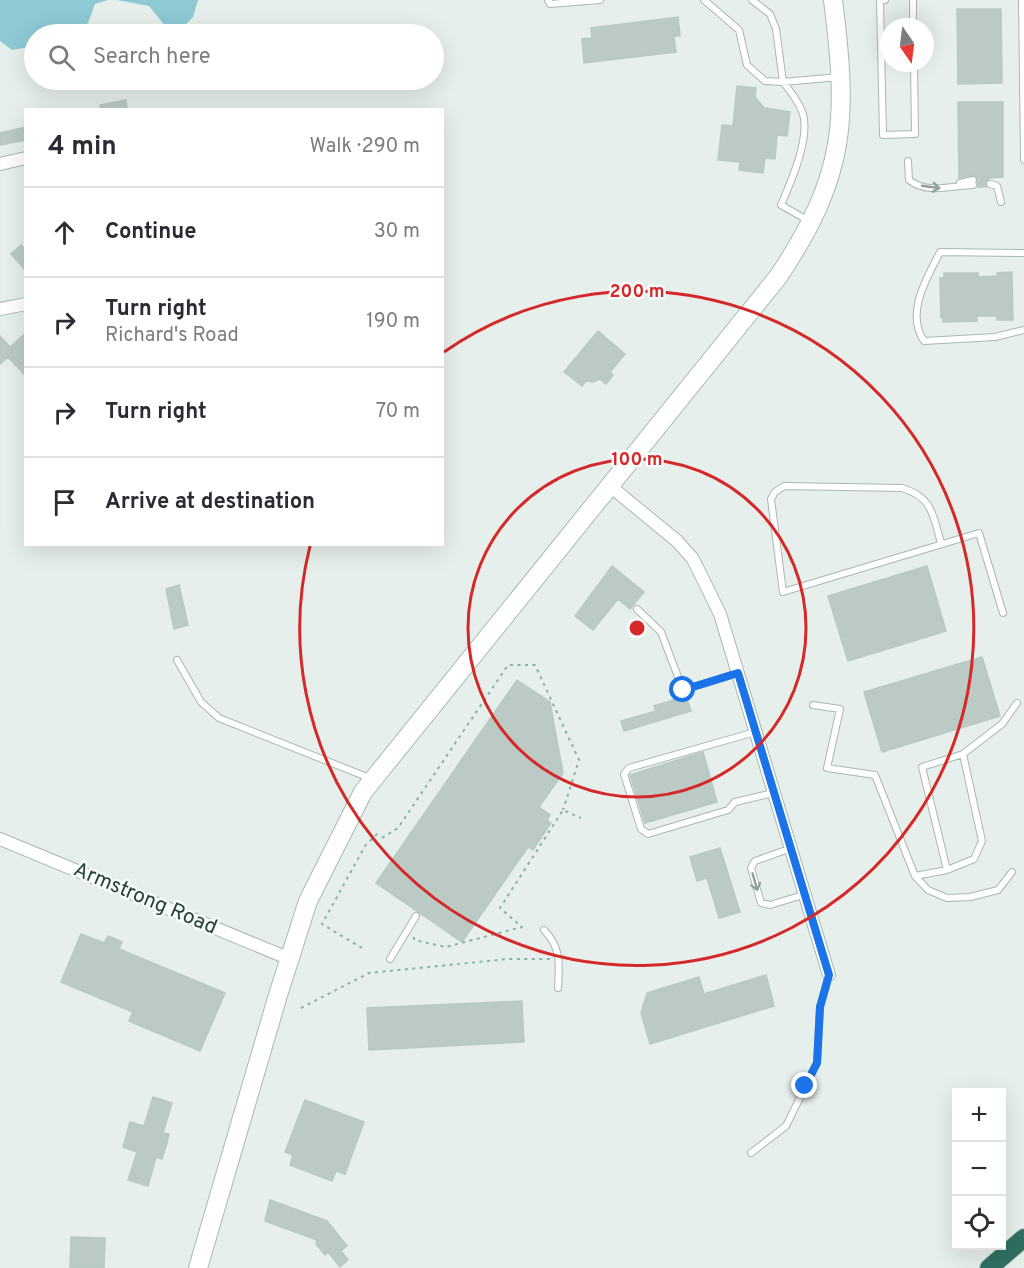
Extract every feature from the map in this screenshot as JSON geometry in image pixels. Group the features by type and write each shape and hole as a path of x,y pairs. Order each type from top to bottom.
{"highway":[{"path":"989,1268 1024,1238"}],"street":[{"path":"198,1268 308,901 346,821 373,779 778,277 812,223 828,185 843,104 833,0"},
{"path":"0,164 24,158"},
{"path":"0,309 24,304"},
{"path":"610,486 653,519 693,559 720,614 789,849 829,975"},
{"name":"Armstrong Road","path":"0,839 290,959"}],"lane":[{"path":"548,0 550,4 600,0"},
{"path":"704,0 739,30 747,65 765,81 810,81 842,77"},
{"path":"752,0 770,14 776,28 783,82 796,98 803,115 805,129 794,175 781,205 812,223"},
{"path":"880,18 880,0 885,0"},
{"path":"913,0 914,18"},
{"path":"1022,0 1024,160"},
{"path":"882,72 883,135 915,134 914,72"},
{"path":"908,161 909,180 915,185 936,189 973,182"},
{"path":"992,183 1001,202"},
{"path":"1024,253 940,252 922,288 916,316 918,331 924,340 995,337 1024,330"},
{"path":"941,543 926,500 918,493 902,488 784,486 775,492 771,499 783,592 979,533 1004,613"},
{"path":"637,609 661,632 683,690 738,673"},
{"path":"177,660 201,702 219,718 373,779"},
{"path":"947,870 922,767 963,754 1002,724 1017,704"},
{"path":"813,705 840,709 827,768 875,775 915,876 928,890 947,898 970,897 998,890 1012,872"},
{"path":"755,732 629,768 624,774 641,829 648,834 728,810 735,802 773,793"},
{"path":"915,876 947,870 974,859 982,842 963,754"},
{"path":"789,849 755,861 751,868 761,903 770,905 803,895"},
{"path":"390,959 416,916"},
{"path":"544,930 554,941 559,959 558,988"},
{"path":"751,1153 786,1126 817,1063 820,1007 829,975"}],"path":[{"path":"382,838 398,828 508,665 536,665 579,760 563,810 500,908 522,927 446,947 414,940 416,916"},
{"path":"563,810 581,818"},
{"path":"362,948 322,924 365,846 380,831"},
{"path":"301,1008 369,973 508,959 559,959"}],"water":[{"path":"0,0 108,0 95,4 86,24 24,24 24,48 12,50 0,41"},
{"path":"117,0 198,0 193,17 186,24 164,24 149,6"}],"building":[{"path":"957,9 1001,9 1002,83 958,84"},
{"path":"678,17 680,36 674,36 676,52 584,63 582,39 592,38 591,28"},
{"path":"737,86 756,88 755,97 764,108 790,112 787,136 777,135 775,159 765,158 763,173 739,170 740,162 718,160 722,125 733,126"},
{"path":"126,100 127,108 100,108 100,105"},
{"path":"958,102 1003,102 1003,177 990,178 985,182 986,187 978,187 978,179 975,175 959,178"},
{"path":"24,127 24,140 0,145 0,133"},
{"path":"21,245 24,249 24,269 11,254"},
{"path":"1012,272 1013,320 997,320 997,316 977,316 977,321 943,322 940,278 944,278 944,273 978,273 978,277"},
{"path":"598,331 625,354 610,372 613,375 606,384 600,379 593,382 586,381 582,386 564,372"},
{"path":"24,335 24,374 8,357 0,364 0,336 10,347"},
{"path":"612,566 644,592 630,609 618,599 593,630 575,616"},
{"path":"927,566 946,631 848,661 828,596"},
{"path":"179,585 188,625 174,629 166,589"},
{"path":"982,657 1000,716 882,752 864,692"},
{"path":"517,680 550,702 563,773 539,807 550,815 547,820 551,823 533,850 528,847 462,942 376,883"},
{"path":"686,696 691,711 624,731 621,721 656,711 654,706"},
{"path":"703,752 717,802 645,823 630,775"},
{"path":"720,848 740,912 719,918 707,878 697,881 690,857"},
{"path":"81,934 104,943 108,936 122,942 119,949 225,993 200,1051 129,1021 133,1012 61,982"},
{"path":"766,975 774,1006 650,1044 641,1013 647,993 699,977 704,994"},
{"path":"522,1001 524,1042 369,1050 367,1008"},
{"path":"153,1097 172,1103 163,1133 169,1134 167,1143 162,1159 156,1157 148,1186 128,1180 137,1152 123,1147 130,1122 144,1126"},
{"path":"305,1100 364,1122 345,1174 336,1171 332,1181 290,1165 293,1155 285,1152"},
{"path":"270,1200 327,1221 347,1246 341,1251 348,1260 340,1267 328,1252 325,1255 316,1244 317,1240 265,1221"},
{"path":"71,1237 105,1238 104,1268 70,1268"}],"route":[{"path":"683,690 738,673 794,866 829,975 820,1007 817,1063 805,1086"}]}
